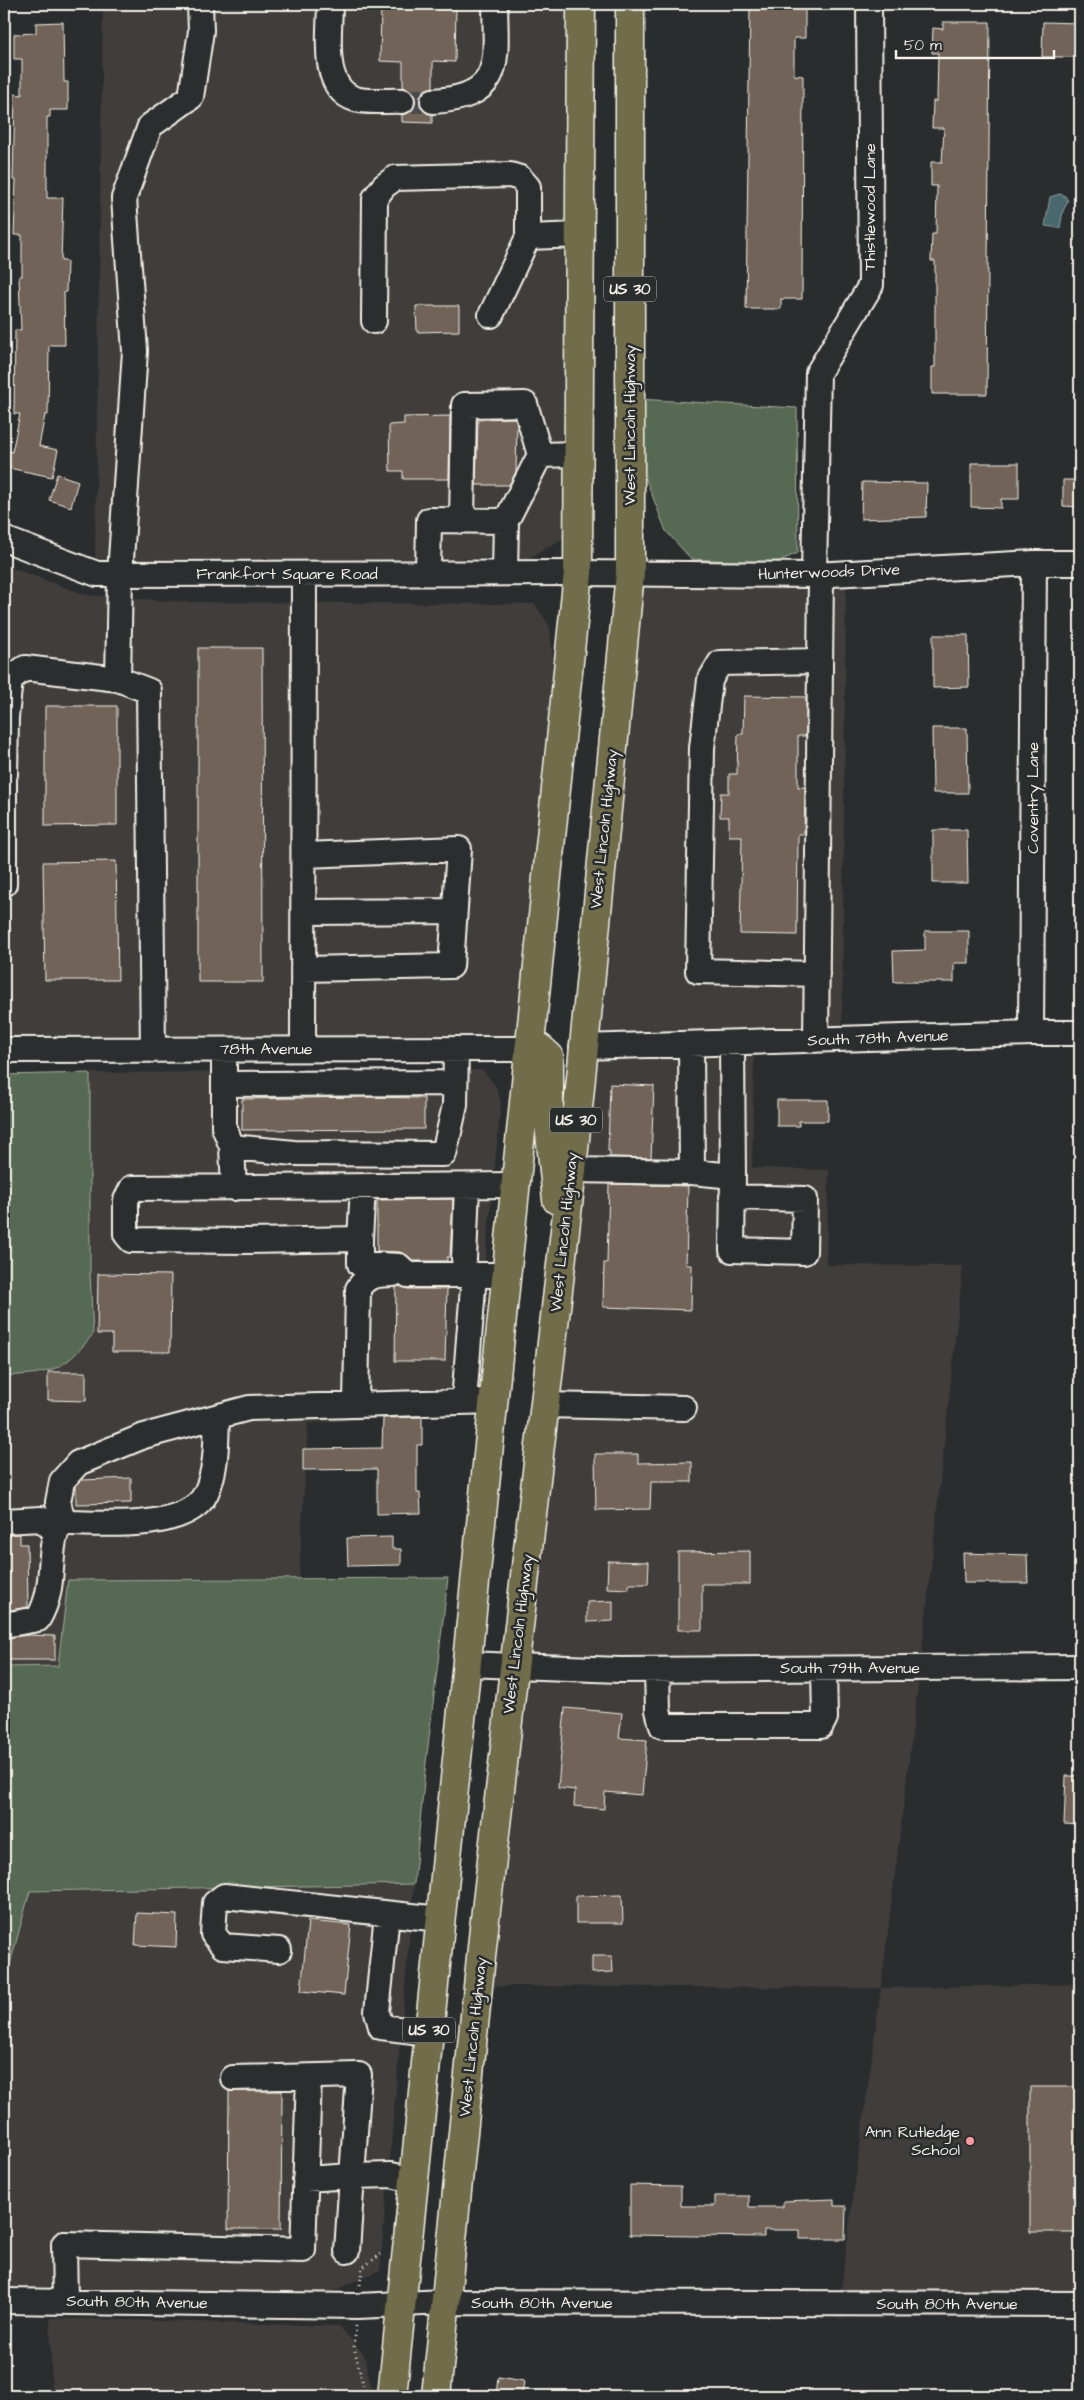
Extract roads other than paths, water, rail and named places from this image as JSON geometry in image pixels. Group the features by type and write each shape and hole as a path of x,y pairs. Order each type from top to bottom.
{"main road":[{"name":"US 30","path":"392,2396 466,1664 517,1186 529,1049 578,573 581,4"},
{"name":"West Lincoln Highway","path":"436,2396 514,1666 572,1170 582,1047 630,573 630,4"},
{"path":"529,1049 540,1048 549,1056 549,1124 563,1249"}],"street":[{"path":"118,679 120,574 136,351 124,198 150,126 191,97 201,31 200,4"},
{"path":"330,4 330,70 338,86 355,99 402,101"},
{"path":"433,101 455,100 474,93 488,82 496,56 495,4"},
{"name":"Thistlewood Lane","path":"816,1040 820,661 818,373 871,285 869,4"},
{"path":"374,321 375,198 384,186 395,178 510,175 520,178 528,187 528,236 491,315"},
{"path":"528,236 580,236"},
{"path":"462,521 464,405 525,404 540,455 506,521 505,573"},
{"path":"540,455 578,454"},
{"path":"428,573 429,520 506,521"},
{"name":"Frankfort Square Road","path":"4,539 97,574 578,573"},
{"name":"Hunterwoods Drive","path":"578,573 818,575 1034,563 1080,563"},
{"name":"Coventry Lane","path":"1031,1033 1034,563"},
{"path":"303,1049 304,574"},
{"path":"816,974 698,972 698,908 702,748 710,680 720,663 820,661"},
{"path":"4,884 5,717 10,679 25,668 118,679 149,690 153,1050"},
{"path":"303,969 450,966 459,849 304,855"},
{"path":"304,912 454,911"},
{"name":"South 78th Avenue","path":"683,1044 1031,1033 1080,1034"},
{"path":"572,1170 692,1172 733,1186 732,1043"},
{"path":"582,1047 683,1044 692,1172"},
{"path":"344,1084 346,1049"},
{"path":"232,1147 294,1153 444,1154 455,1106 456,1049"},
{"name":"78th Avenue","path":"4,1050 529,1049"},
{"path":"224,1050 224,1127 232,1147 234,1188"},
{"path":"224,1084 455,1084"},
{"path":"464,1402 469,1267 467,1186"},
{"path":"360,1239 248,1241 131,1240 126,1234 126,1200 132,1188 517,1186"},
{"path":"363,1187 360,1264 399,1266 408,1275"},
{"path":"356,1405 358,1289 363,1280 372,1276 408,1275 469,1267 507,1275"},
{"path":"4,1625 38,1619 46,1605 51,1584 59,1524 58,1502 62,1480 78,1463 144,1436 249,1408 494,1401"},
{"path":"544,1405 684,1408"},
{"path":"4,1521 40,1519 59,1524 70,1522 159,1522 194,1508 206,1495 214,1472 217,1417"},
{"name":"South 79th Avenue","path":"466,1664 620,1670 1080,1667"},
{"path":"658,1670 658,1710 662,1726 707,1727 821,1726 825,1718 824,1669"},
{"path":"278,1950 223,1946 213,1934 215,1903 224,1896 440,1919"},
{"path":"387,1914 377,2012 381,2027 428,2033"},
{"path":"233,2078 360,2075 347,2251"},
{"path":"65,2301 64,2244 303,2250 308,2077"},
{"path":"305,2178 391,2175 414,2180"},
{"name":"South 80th Avenue","path":"4,2301 358,2306 445,2302 1080,2304"}],"water":[{"path":"1060,194 1065,196 1068,201 1063,211 1060,228 1045,226 1050,197"}],"tunnel":[{"path":"402,101 433,101"}],"place":[{"name":"Ann Rutledge School","path":"970,2141"}]}
